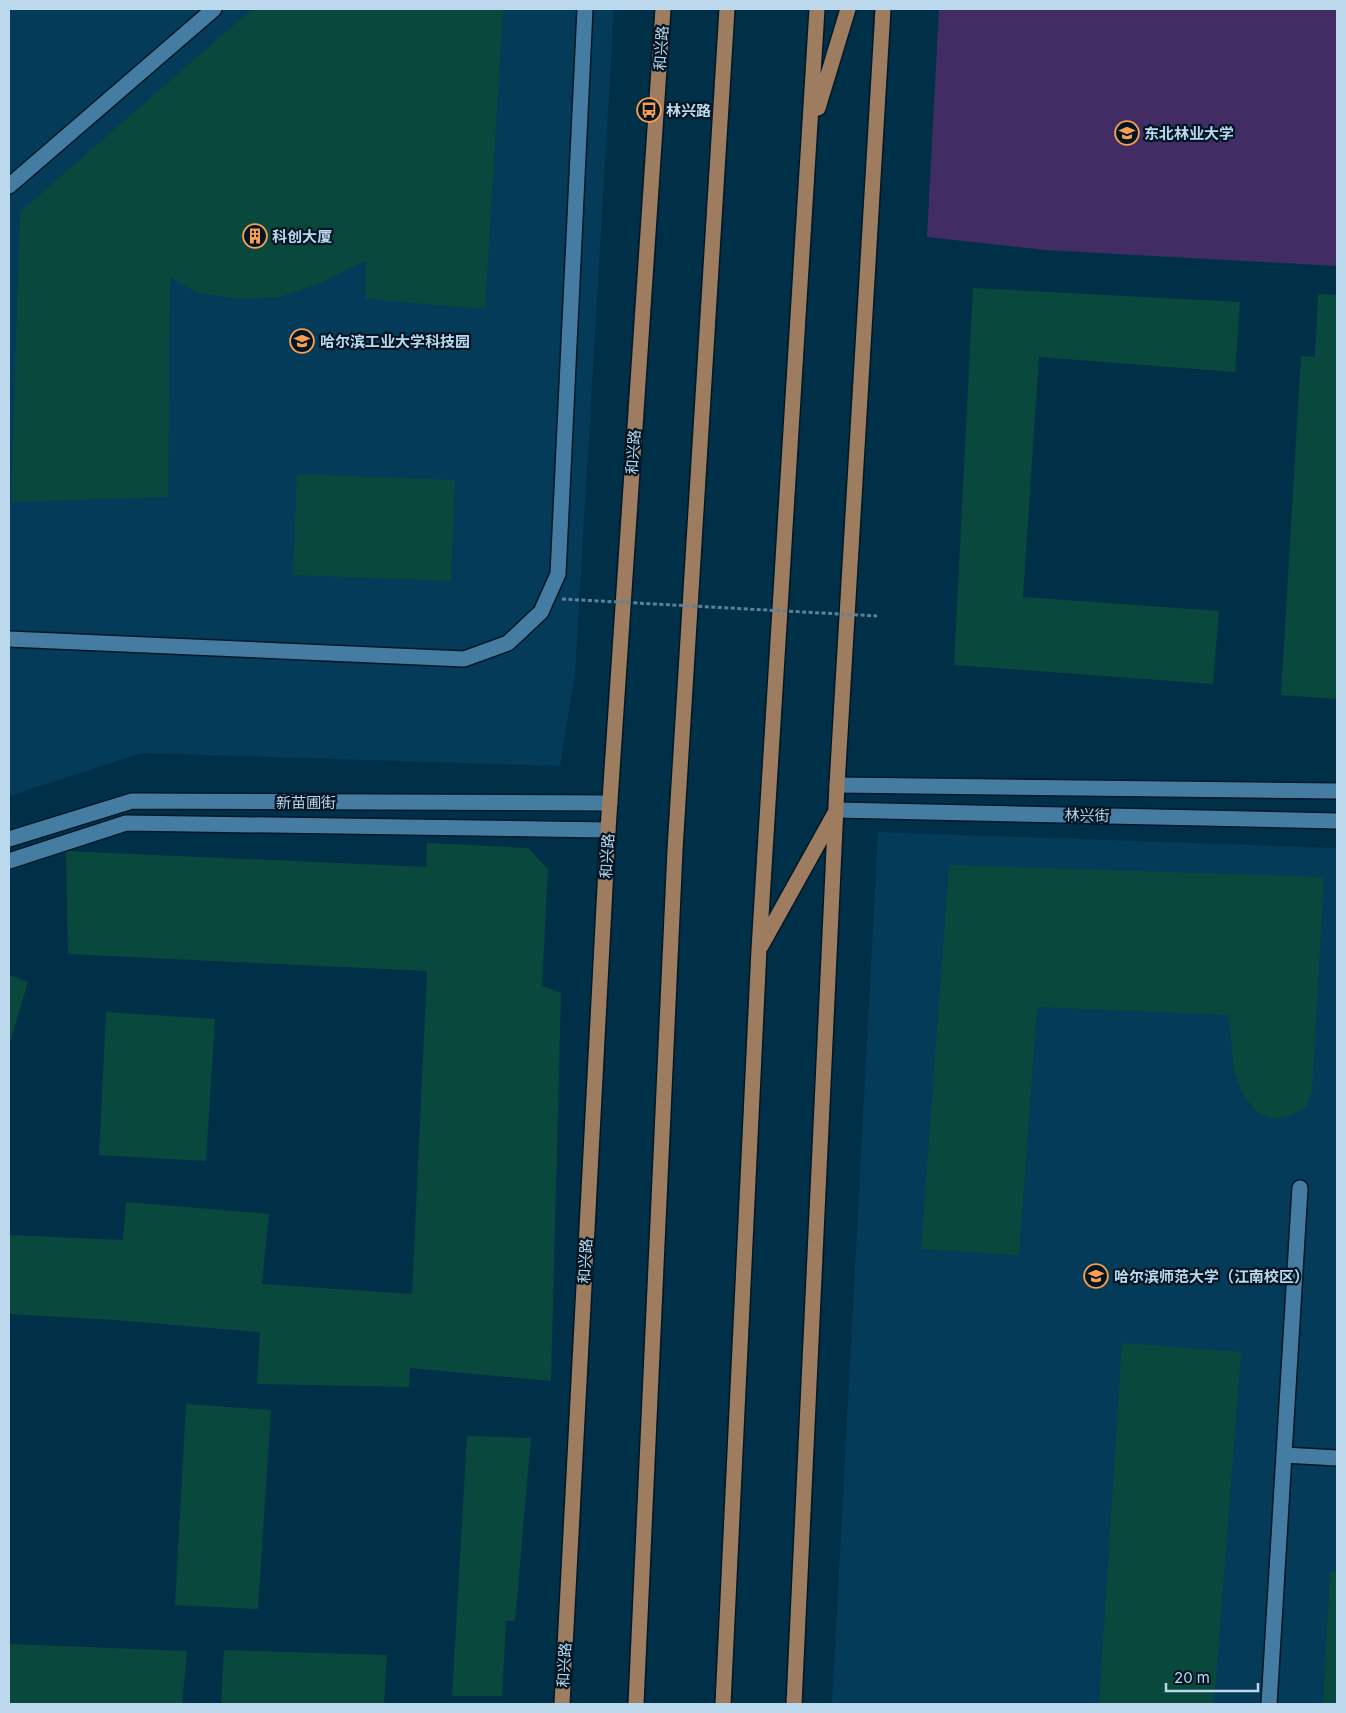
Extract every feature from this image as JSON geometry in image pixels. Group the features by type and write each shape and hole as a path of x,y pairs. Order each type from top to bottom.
{"highway":[{"name":"和兴路","path":"562,1704 608,830 663,9"},
{"path":"636,1704 675,850 727,9"},
{"path":"723,1704 759,949 817,9"},
{"path":"810,131 848,9"},
{"path":"794,1704 837,785 883,9"},
{"path":"759,949 837,810"}],"main road":[{"path":"9,186 214,9"},
{"path":"9,639 464,659 508,644 542,612 558,574 585,9"},
{"name":"林兴街","path":"837,785 1337,791"},
{"name":"新苗圃街","path":"9,839 132,801 610,803"},
{"name":"林兴街","path":"837,810 1337,821"},
{"name":"新苗圃街","path":"9,861 126,823 608,830"},
{"path":"1269,1704 1300,1188"},
{"path":"1284,1455 1337,1458"}],"path":[{"path":"562,599 877,616"}],"shaded area":[{"name":"哈尔滨工业大学科技园","path":"9,9 614,9 575,674 560,766 142,753 9,796"},
{"name":"东北林业大学","path":"939,9 1337,9 1337,266 1045,250 927,237"},
{"name":"哈尔滨师范大学（江南校区）","path":"878,832 1337,848 1337,1704 832,1704"}],"building":[{"name":"科创大厦","path":"252,9 503,9 485,309 366,299 366,260 318,284 280,297 239,299 195,292 170,277 168,497 11,502 20,212"},
{"path":"973,288 1240,302 1235,372 1039,357 1023,597 1219,611 1213,684 954,665"},
{"path":"1318,294 1337,295 1337,699 1281,695 1301,356 1315,357"},
{"path":"297,474 455,480 451,581 293,575"},
{"path":"427,843 528,848 548,869 542,986 561,993 551,1381 410,1368 409,1387 257,1384 260,1332 115,1320 9,1314 9,1235 123,1240 126,1202 269,1214 262,1284 412,1294 427,971 68,954 66,851 426,867"},
{"path":"949,865 1324,877 1312,1091 1305,1109 1288,1116 1272,1119 1256,1111 1242,1093 1234,1071 1229,1015 1037,1007 1019,1255 921,1249"},
{"path":"9,975 28,982 9,1046"},
{"path":"106,1012 215,1019 206,1161 99,1155"},
{"path":"1122,1343 1241,1352 1214,1704 1099,1704"},
{"path":"186,1404 271,1410 258,1609 175,1605"},
{"path":"467,1436 531,1438 515,1621 506,1621 502,1696 452,1696"},
{"path":"1330,1572 1337,1572 1337,1704 1323,1704"},
{"path":"9,1644 187,1651 182,1704 9,1704"},
{"path":"224,1650 387,1655 384,1704 221,1704"}],"place":[{"name":"林兴路","path":"649,110"},
{"name":"东北林业大学","path":"1127,133"},
{"name":"科创大厦","path":"255,236"},
{"name":"哈尔滨工业大学科技园","path":"302,341"},
{"name":"哈尔滨师范大学（江南校区）","path":"1096,1276"}]}
